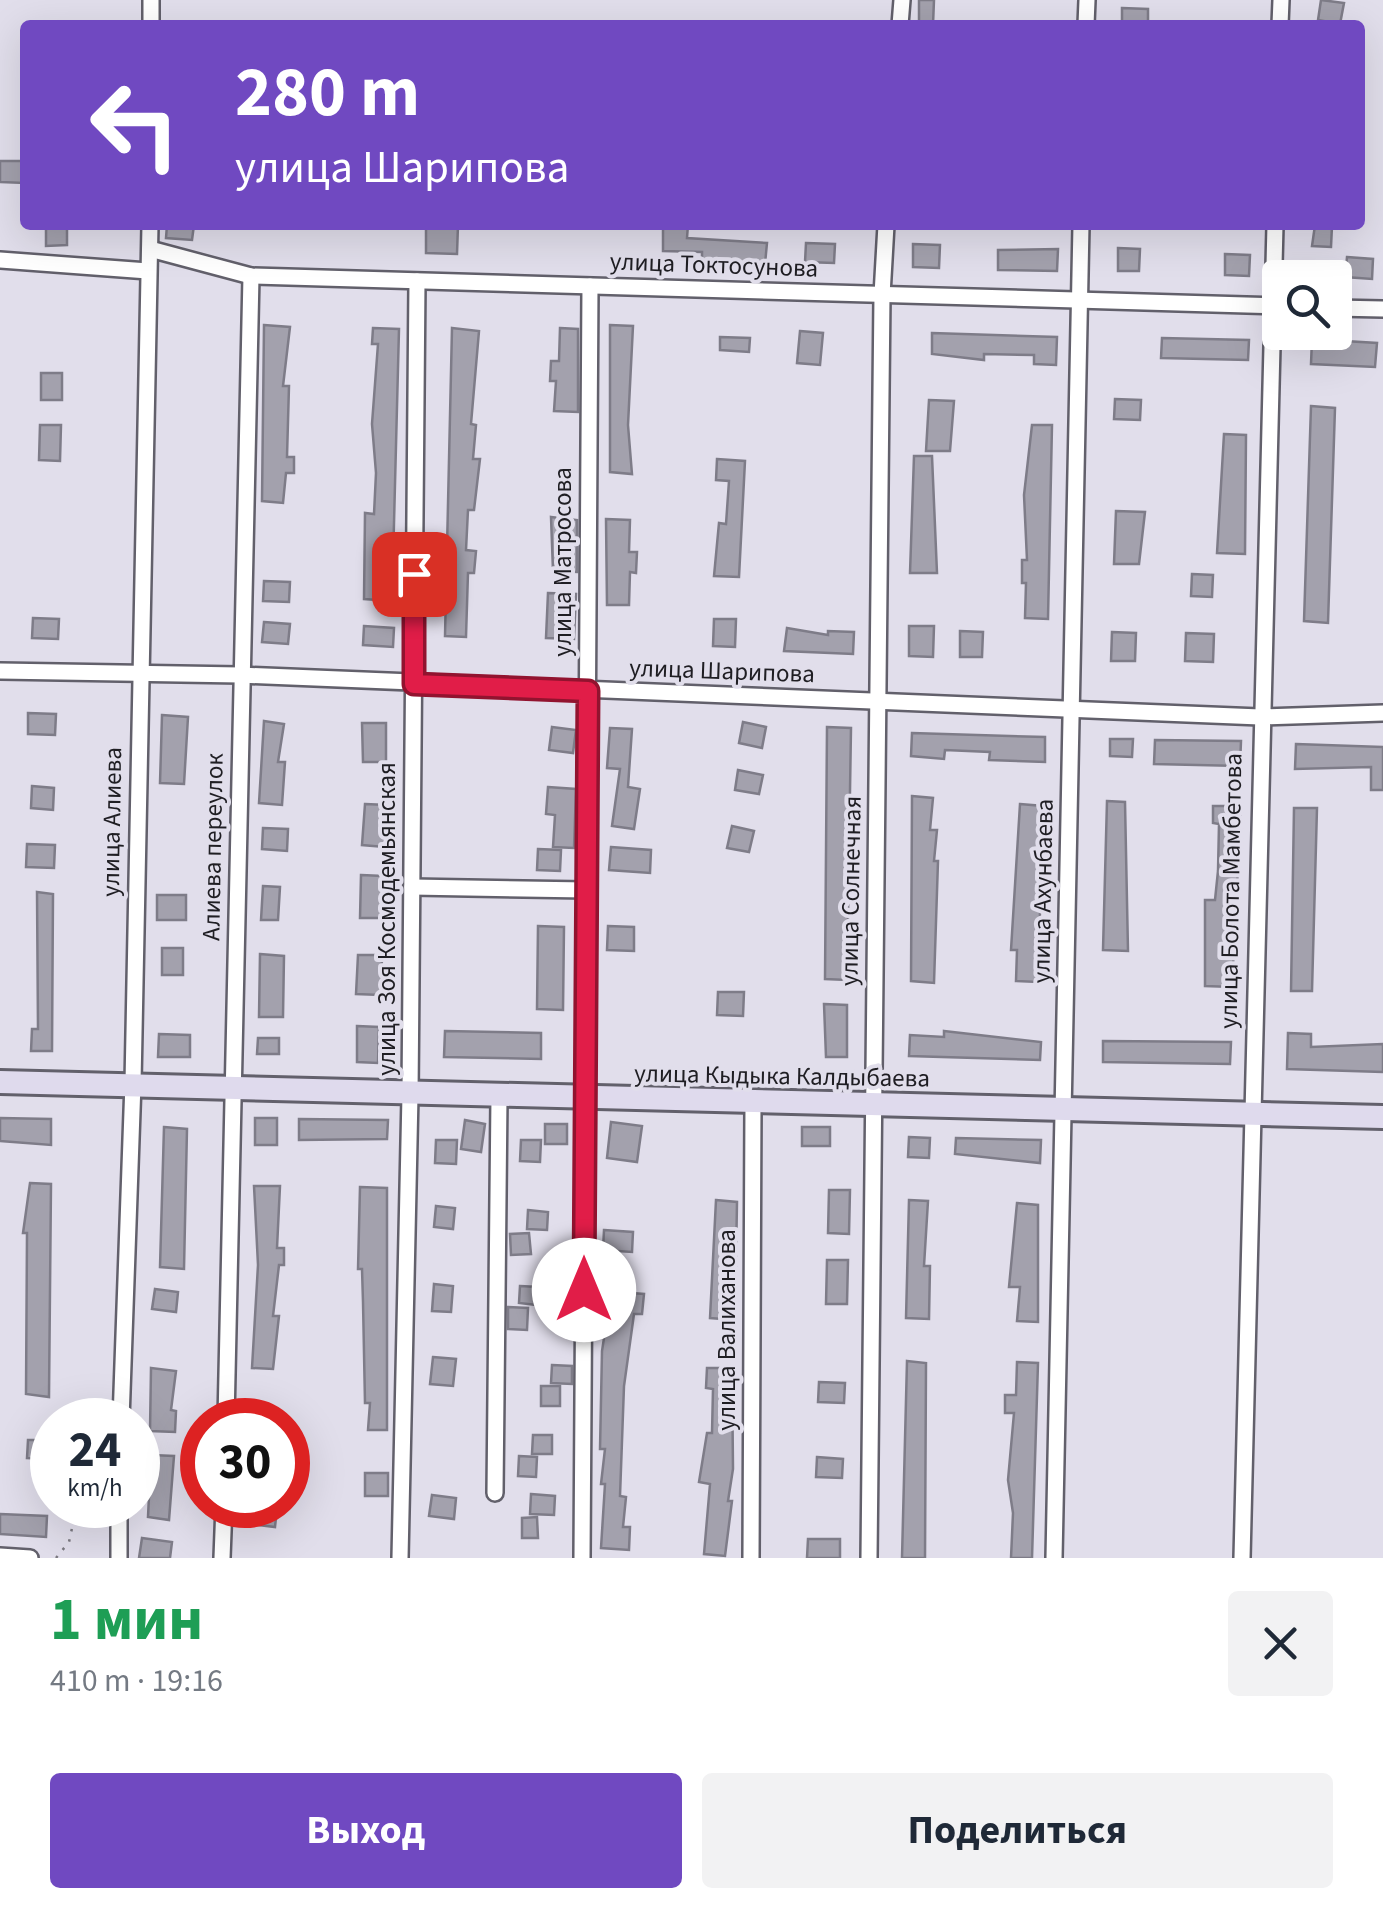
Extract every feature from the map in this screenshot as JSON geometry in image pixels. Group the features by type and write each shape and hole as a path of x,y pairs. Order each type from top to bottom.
{"street":[{"name":"улица Алиева","path":"123,1398 150,230"},
{"name":"улица Солнечная","path":"869,1558 886,230"},
{"name":"улица Ахунбаева","path":"1054,1558 1081,230"},
{"name":"улица Болота Мамбетова","path":"1275,230 1276,260"},
{"name":"улица Токтосунова","path":"150,249 251,276 1262,306"},
{"path":"0,260 148,271"},
{"name":"Алиева переулок","path":"227,1398 251,276"},
{"name":"улица Зоя Космодемьянская","path":"400,1558 410,1095 417,281"},
{"name":"улица Матросова","path":"582,1558 590,286"},
{"path":"1352,308 1383,309"},
{"name":"улица Болота Мамбетова","path":"1242,1558 1260,717 1275,350"},
{"name":"улица Шарипова","path":"0,671 240,676 1260,717 1383,713"},
{"path":"412,887 586,890"},
{"name":"улица Кыдыка Калдыбаева","path":"0,1082 1383,1117"},
{"path":"495,1493 498,1097"},
{"name":"улица Валиханова","path":"751,1558 752,1103"},
{"path":"118,1558 119,1528"},
{"path":"222,1558 223,1528"},
{"path":"0,1556 30,1558"}],"path":[{"path":"56,1558 69,1542 72,1528"}],"building":[{"path":"919,0 934,0 933,20 919,20"},
{"path":"1321,0 1344,3 1341,20 1318,20"},
{"path":"1122,8 1148,9 1148,20 1122,20"},
{"path":"0,161 20,161 20,183 0,182"},
{"path":"46,230 67,230 67,245 46,246"},
{"path":"167,230 193,230 192,240 166,238"},
{"path":"426,230 458,230 457,254 426,253"},
{"path":"663,230 688,230 687,238 767,243 765,264 702,259 702,252 663,251"},
{"path":"1314,230 1332,230 1331,247 1312,246"},
{"path":"806,243 835,244 834,263 805,262"},
{"path":"913,244 940,245 939,268 913,267"},
{"path":"1118,248 1140,249 1139,271 1118,271"},
{"path":"1058,249 1057,271 998,270 998,250"},
{"path":"1225,254 1250,255 1249,276 1225,275"},
{"path":"1373,259 1372,279 1352,278 1352,260 1347,260"},
{"path":"264,325 290,327 283,386 289,386 287,457 294,457 294,473 286,473 283,503 262,501"},
{"path":"610,325 633,326 628,425 632,474 610,472"},
{"path":"373,328 399,329 392,601 364,599 365,513 374,514 376,473 372,424 378,344 372,344"},
{"path":"452,328 479,331 471,424 476,425 473,459 480,459 474,510 468,510 466,550 476,551 474,573 468,573 466,637 445,636"},
{"path":"560,328 578,329 578,412 554,411 556,381 550,381 551,361 559,361"},
{"path":"800,331 823,333 820,365 797,363"},
{"path":"932,333 1057,337 1056,365 1034,364 1034,355 984,354 984,360 932,354"},
{"path":"720,337 750,338 749,352 720,350"},
{"path":"1162,338 1249,340 1248,360 1161,358"},
{"path":"1352,341 1377,343 1375,367 1311,364 1312,350 1352,350"},
{"path":"41,373 62,373 62,400 41,400"},
{"path":"1115,399 1141,400 1140,420 1114,419"},
{"path":"929,400 954,401 950,451 926,451"},
{"path":"1311,406 1335,408 1328,623 1304,621"},
{"path":"40,425 61,425 60,461 39,460"},
{"path":"1032,425 1052,425 1048,619 1025,618 1026,583 1022,583 1022,560 1027,560 1024,495"},
{"path":"1224,434 1246,435 1245,554 1217,553"},
{"path":"914,456 932,456 937,573 910,573"},
{"path":"717,459 745,461 739,577 714,576 719,523 726,524 729,481 716,480"},
{"path":"1116,511 1145,512 1139,564 1114,564"},
{"path":"551,517 577,520 577,572 553,571"},
{"path":"606,519 630,520 629,552 637,552 636,573 630,572 629,605 607,605"},
{"path":"1192,574 1213,575 1212,597 1191,596"},
{"path":"264,581 290,582 289,602 263,601"},
{"path":"548,593 576,594 574,639 546,638"},
{"path":"33,618 59,619 58,639 32,638"},
{"path":"714,619 736,619 735,647 713,646"},
{"path":"264,622 290,624 288,644 262,642"},
{"path":"364,626 394,628 393,647 363,645"},
{"path":"909,626 934,626 933,657 909,656"},
{"path":"787,628 828,635 828,631 854,632 853,654 784,651"},
{"path":"960,631 983,632 982,657 960,657"},
{"path":"1112,632 1136,633 1135,661 1111,661"},
{"path":"1186,633 1214,634 1213,662 1185,661"},
{"path":"28,713 56,714 55,735 28,734"},
{"path":"162,715 188,717 184,784 160,783"},
{"path":"264,721 284,724 278,762 285,762 282,805 259,803"},
{"path":"743,722 766,727 762,748 739,743"},
{"path":"362,723 386,723 386,762 363,762"},
{"path":"552,727 576,730 573,753 549,750"},
{"path":"827,727 851,728 847,980 825,979"},
{"path":"610,728 632,729 628,787 640,789 634,829 612,826 620,769 607,768"},
{"path":"912,733 1045,737 1045,762 989,760 990,752 945,750 944,759 911,756"},
{"path":"1110,739 1133,739 1132,757 1110,756"},
{"path":"1155,740 1241,741 1240,766 1154,764"},
{"path":"1296,744 1383,747 1383,790 1371,790 1371,767 1295,769"},
{"path":"738,770 763,775 759,794 735,790"},
{"path":"32,786 54,788 53,810 31,808"},
{"path":"548,787 576,789 574,848 553,847 555,815 546,814"},
{"path":"912,796 933,798 930,830 937,830 934,983 911,981"},
{"path":"1107,801 1125,802 1128,951 1103,950"},
{"path":"365,804 387,805 384,847 362,845"},
{"path":"1020,804 1043,806 1038,982 1016,981 1017,950 1011,950"},
{"path":"1213,806 1241,806 1232,987 1205,986 1205,900 1215,900 1218,871 1219,824 1213,823"},
{"path":"1294,808 1317,808 1312,991 1291,991"},
{"path":"732,826 754,831 749,852 727,848"},
{"path":"263,828 288,829 287,851 262,849"},
{"path":"27,844 55,845 54,868 26,867"},
{"path":"611,847 651,850 650,873 609,870"},
{"path":"538,849 561,850 560,871 537,870"},
{"path":"361,875 383,876 383,918 360,918"},
{"path":"263,886 280,887 278,920 261,920"},
{"path":"37,892 53,894 52,1051 31,1051 32,1029 38,1029"},
{"path":"157,895 186,895 186,920 157,920"},
{"path":"538,926 564,927 563,1010 537,1009"},
{"path":"608,926 634,927 634,951 607,950"},
{"path":"162,948 183,948 183,975 162,975"},
{"path":"260,954 284,956 283,1017 259,1017"},
{"path":"358,955 382,955 381,995 356,994"},
{"path":"718,992 744,992 743,1016 717,1015"},
{"path":"824,1004 847,1005 847,1057 826,1057"},
{"path":"357,1026 379,1027 378,1063 357,1062"},
{"path":"445,1031 541,1033 541,1059 444,1057"},
{"path":"944,1031 1041,1042 1040,1060 909,1056 910,1035 944,1037"},
{"path":"1288,1033 1311,1034 1311,1047 1383,1044 1383,1072 1287,1069"},
{"path":"159,1034 190,1035 190,1057 158,1057"},
{"path":"258,1038 279,1038 279,1054 257,1054"},
{"path":"1103,1041 1231,1042 1230,1064 1103,1062"},
{"path":"0,1118 51,1119 51,1145 0,1141"},
{"path":"255,1118 277,1118 277,1145 255,1145"},
{"path":"299,1119 388,1120 387,1139 299,1140"},
{"path":"465,1120 485,1124 481,1152 461,1149"},
{"path":"611,1122 642,1126 637,1162 607,1158"},
{"path":"545,1124 567,1124 567,1144 545,1144"},
{"path":"164,1127 187,1129 184,1269 160,1267"},
{"path":"802,1127 830,1127 830,1146 802,1146"},
{"path":"909,1137 930,1138 929,1158 908,1157"},
{"path":"956,1138 1041,1140 1040,1163 955,1154"},
{"path":"436,1140 457,1140 456,1164 435,1163"},
{"path":"521,1140 541,1140 540,1162 520,1161"},
{"path":"30,1183 51,1184 49,1397 26,1394 27,1233 23,1233"},
{"path":"254,1186 280,1186 277,1248 284,1248 284,1265 279,1265 273,1316 279,1316 273,1369 252,1368 258,1265"},
{"path":"360,1187 387,1188 387,1430 368,1430 370,1403 365,1403 362,1269 358,1269"},
{"path":"829,1190 850,1190 849,1234 828,1233"},
{"path":"716,1200 737,1202 735,1320 710,1318"},
{"path":"909,1200 928,1201 924,1266 930,1266 929,1319 906,1318"},
{"path":"1017,1203 1038,1205 1038,1322 1017,1321 1020,1287 1009,1287"},
{"path":"436,1206 455,1208 453,1229 434,1227"},
{"path":"528,1210 548,1212 547,1230 527,1229"},
{"path":"604,1230 633,1232 632,1252 603,1250"},
{"path":"529,1233 531,1254 511,1255 510,1234"},
{"path":"827,1260 848,1260 847,1304 826,1304"},
{"path":"434,1284 453,1286 451,1312 432,1311"},
{"path":"520,1286 538,1287 537,1305 519,1303"},
{"path":"155,1289 178,1292 176,1312 152,1309"},
{"path":"604,1291 644,1294 642,1314 634,1314 624,1386 620,1496 626,1497 623,1527 630,1527 629,1550 601,1548 605,1484 601,1484 605,1449 600,1449 602,1351 608,1312 603,1312"},
{"path":"508,1307 528,1308 527,1330 508,1329"},
{"path":"433,1357 456,1359 453,1386 430,1384"},
{"path":"907,1361 926,1363 925,1558 902,1558"},
{"path":"1017,1362 1038,1363 1032,1558 1011,1558 1013,1513 1008,1480 1014,1413 1005,1413 1005,1395 1016,1395"},
{"path":"552,1365 572,1366 572,1384 551,1383"},
{"path":"151,1368 176,1371 171,1410 176,1411 175,1432 160,1431 160,1398 151,1398"},
{"path":"707,1368 732,1368 733,1469 728,1501 732,1501 725,1556 704,1554 710,1484 699,1482 707,1433 712,1433 713,1389 706,1388"},
{"path":"819,1382 845,1383 844,1403 818,1402"},
{"path":"541,1386 560,1386 560,1406 541,1406"},
{"path":"533,1435 552,1435 552,1454 532,1454"},
{"path":"160,1455 174,1456 169,1520 160,1519"},
{"path":"519,1456 537,1457 536,1477 518,1476"},
{"path":"817,1457 843,1459 842,1478 816,1477"},
{"path":"365,1473 388,1473 388,1496 365,1496"},
{"path":"531,1494 555,1496 554,1515 530,1514"},
{"path":"432,1495 456,1498 454,1519 429,1516"},
{"path":"0,1514 30,1515 30,1528 46,1528 46,1537 0,1534"},
{"path":"537,1517 538,1538 522,1538 522,1518"},
{"path":"142,1538 172,1542 170,1558 139,1558"},
{"path":"808,1539 840,1539 840,1558 807,1558"}],"route":[{"path":"414,574 414,684 588,691 584,1290"}]}
